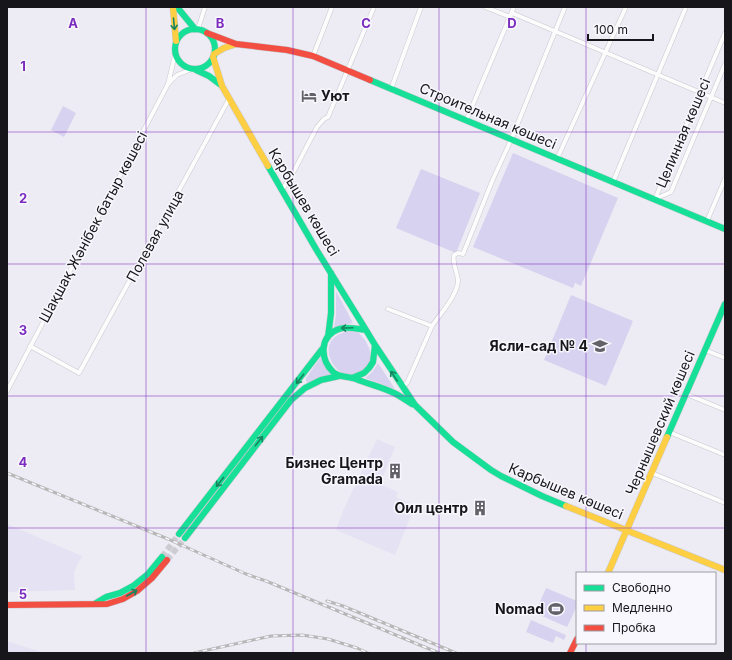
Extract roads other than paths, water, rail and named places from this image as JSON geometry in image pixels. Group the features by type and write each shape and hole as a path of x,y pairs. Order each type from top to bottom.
{"main road":[{"path":"173,7 176,42"},
{"path":"177,7 196,29"},
{"path":"196,29 207,33 211,37 214,42 214,56 222,86 208,74 186,68 178,60 175,55 174,48 178,38 183,32 196,29"},
{"name":"Строительная көшесі","path":"207,33 236,44 287,50 313,56 725,229"},
{"path":"194,69 206,66 214,56 224,48 236,44"},
{"name":"Карбышев көшесі","path":"222,86 316,249 331,271 366,330"},
{"path":"328,337 331,313 331,271"},
{"name":"Чернышевский көшесі","path":"608,572 725,304"},
{"path":"179,534 323,348 328,337 338,329 345,327 366,330 375,345 373,362 369,368 364,373 352,378"},
{"name":"Карбышев көшесі","path":"375,345 415,406 453,442 501,476 542,496 725,570"},
{"path":"323,348 327,365 339,376 352,378 394,393 415,406"},
{"path":"185,538 291,400 305,388 321,380 339,376"},
{"path":"7,605 107,604 123,599 137,591 152,578 164,558"},
{"path":"570,653 576,641"}],"street":[{"path":"196,29 205,7"},
{"path":"313,56 332,7"},
{"path":"282,190 294,171 317,127 324,119 328,117 374,7"},
{"path":"390,88 421,7"},
{"path":"485,7 511,15 555,32 725,103"},
{"path":"466,121 514,7"},
{"path":"402,387 407,383 432,326 455,291 458,282 453,262 454,255 458,253 463,254 565,7"},
{"path":"557,158 626,7"},
{"path":"613,182 686,7"},
{"name":"Целинная көшесі","path":"655,199 725,33"},
{"name":"Шақшақ Жәнібек батыр көшесі","path":"7,390 168,84 175,55"},
{"name":"Целинная көшесі","path":"655,199 671,192 725,64"},
{"name":"Шақшақ Жәнібек батыр көшесі","path":"168,84 177,75 194,69"},
{"name":"Полевая улица","path":"30,346 80,373 229,99"},
{"path":"707,221 725,179"},
{"path":"388,309 432,326"},
{"path":"705,350 725,358"},
{"path":"686,394 725,410"},
{"path":"670,432 725,455"},
{"path":"652,473 725,503"}],"tunnel":[{"path":"162,557 179,534"},
{"path":"167,560 185,538"}],"railway":[{"path":"7,473 168,539 246,574 439,653"},
{"path":"327,601 343,606 456,653"},
{"path":"194,653 271,636 302,635 328,639 368,653"}],"place":[{"name":"Уют","path":"309,96"},
{"name":"Ясли-сад № 4","path":"600,346"},
{"name":"Бизнес Центр Gramada","path":"395,471"},
{"name":"Оил центр","path":"480,508"},
{"name":"Nomad","path":"556,609"}]}
